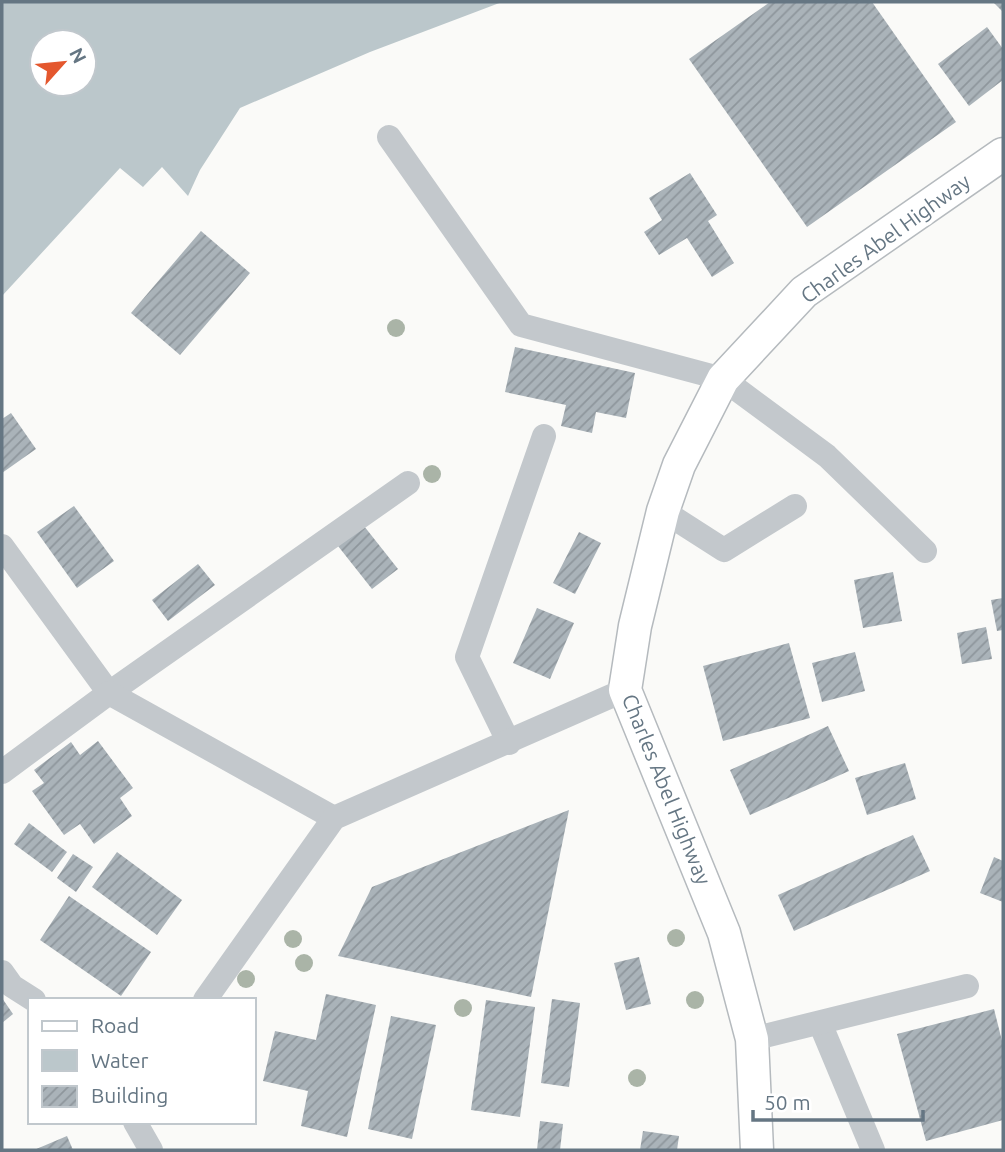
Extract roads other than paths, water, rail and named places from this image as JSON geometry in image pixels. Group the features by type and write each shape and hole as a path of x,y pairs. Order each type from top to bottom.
{"main road":[{"name":"Charles Abel Highway","path":"757,1150 752,1039 724,933 625,690 635,626 663,512 679,465 723,379 804,292 1003,154"}],"street":[{"path":"389,137 521,325 723,379 827,456 925,551"},
{"path":"509,743 467,657 544,436"},
{"path":"2,772 408,483"},
{"path":"663,512 724,550 795,506"},
{"path":"2,546 110,693 334,818"},
{"path":"206,998 334,818 625,690"},
{"path":"2,972 12,986 31,998"},
{"path":"752,1039 967,986"},
{"path":"820,1023 873,1150"},
{"path":"136,1124 150,1150"}],"water":[{"path":"2,2 502,2 370,52 240,108 200,170 188,196 162,167 143,187 120,168 2,296"}]}
